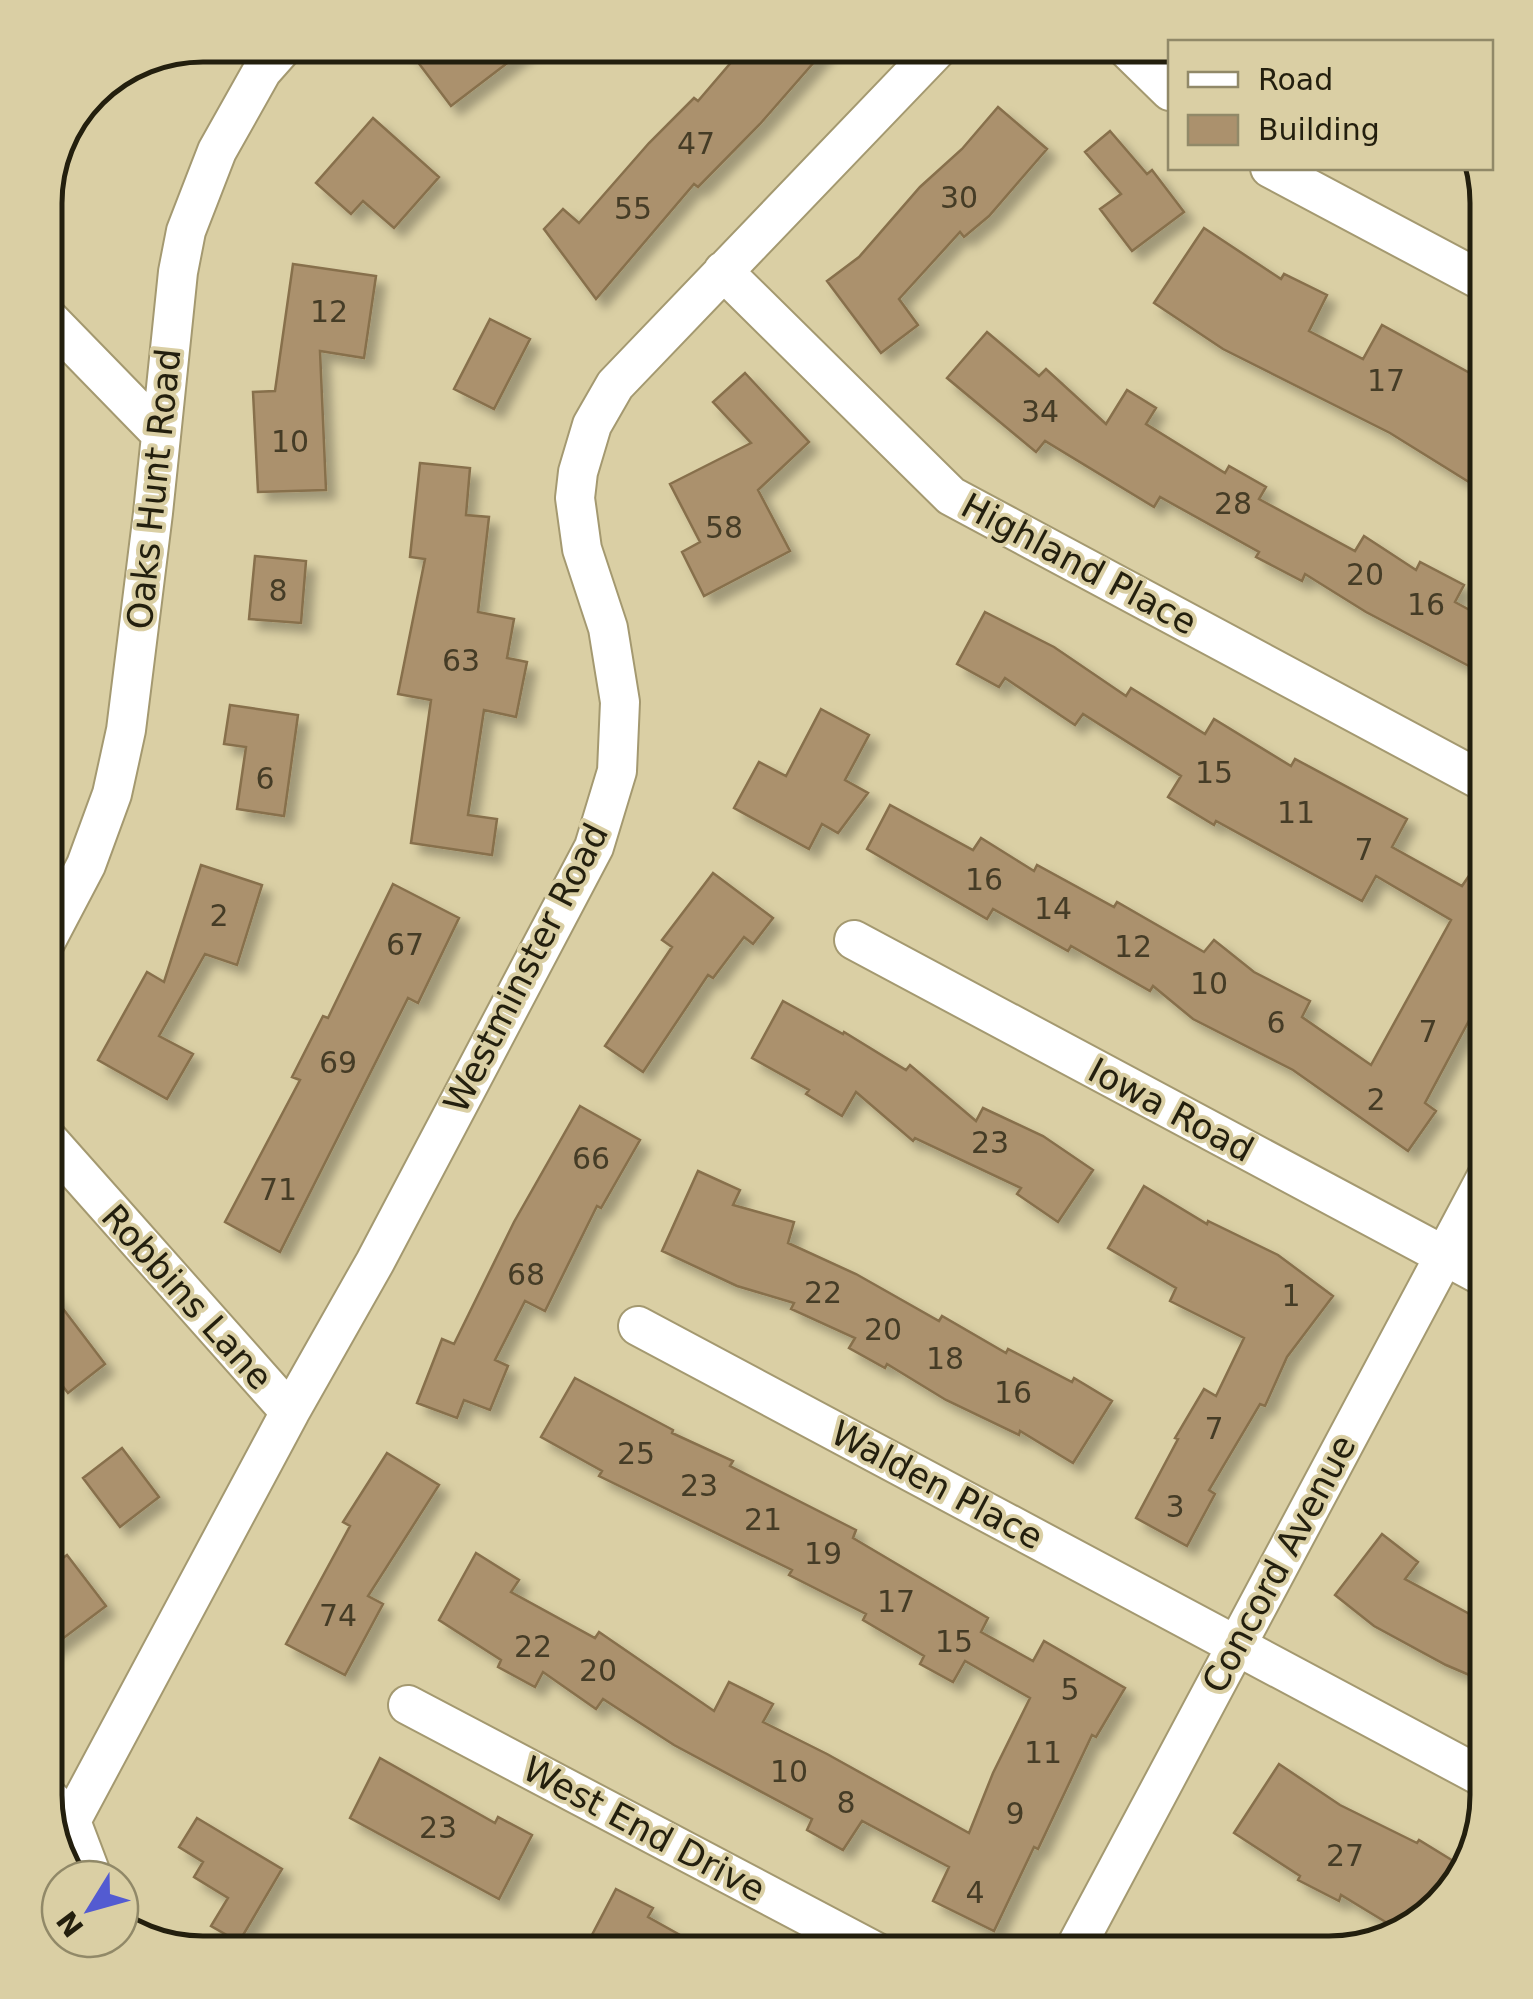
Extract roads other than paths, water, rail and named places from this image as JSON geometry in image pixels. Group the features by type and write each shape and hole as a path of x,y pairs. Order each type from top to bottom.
{"street":[{"name":"Oaks Hunt Road","path":"63,910 86,865 112,794 126,730 178,272 186,231 217,151 270,62"},
{"name":"Westminster Road","path":"71,1822 290,1412 375,1262 594,847 616,771 620,702 608,628 577,522 578,472 592,425 616,385 924,63"},
{"path":"1141,63 1168,89"},
{"path":"1274,170 1470,274"},
{"name":"Highland Place","path":"724,271 951,496 1470,774"},
{"path":"63,333 160,432"},
{"name":"Iowa Road","path":"854,940 1470,1270"},
{"name":"Robbins Lane","path":"62,1156 290,1412"},
{"name":"Concord Avenue","path":"1082,1936 1470,1208"},
{"name":"Walden Place","path":"638,1326 1470,1770"},
{"name":"West End Drive","path":"408,1705 846,1936"},
{"path":"64,1815 86,1859"}]}
